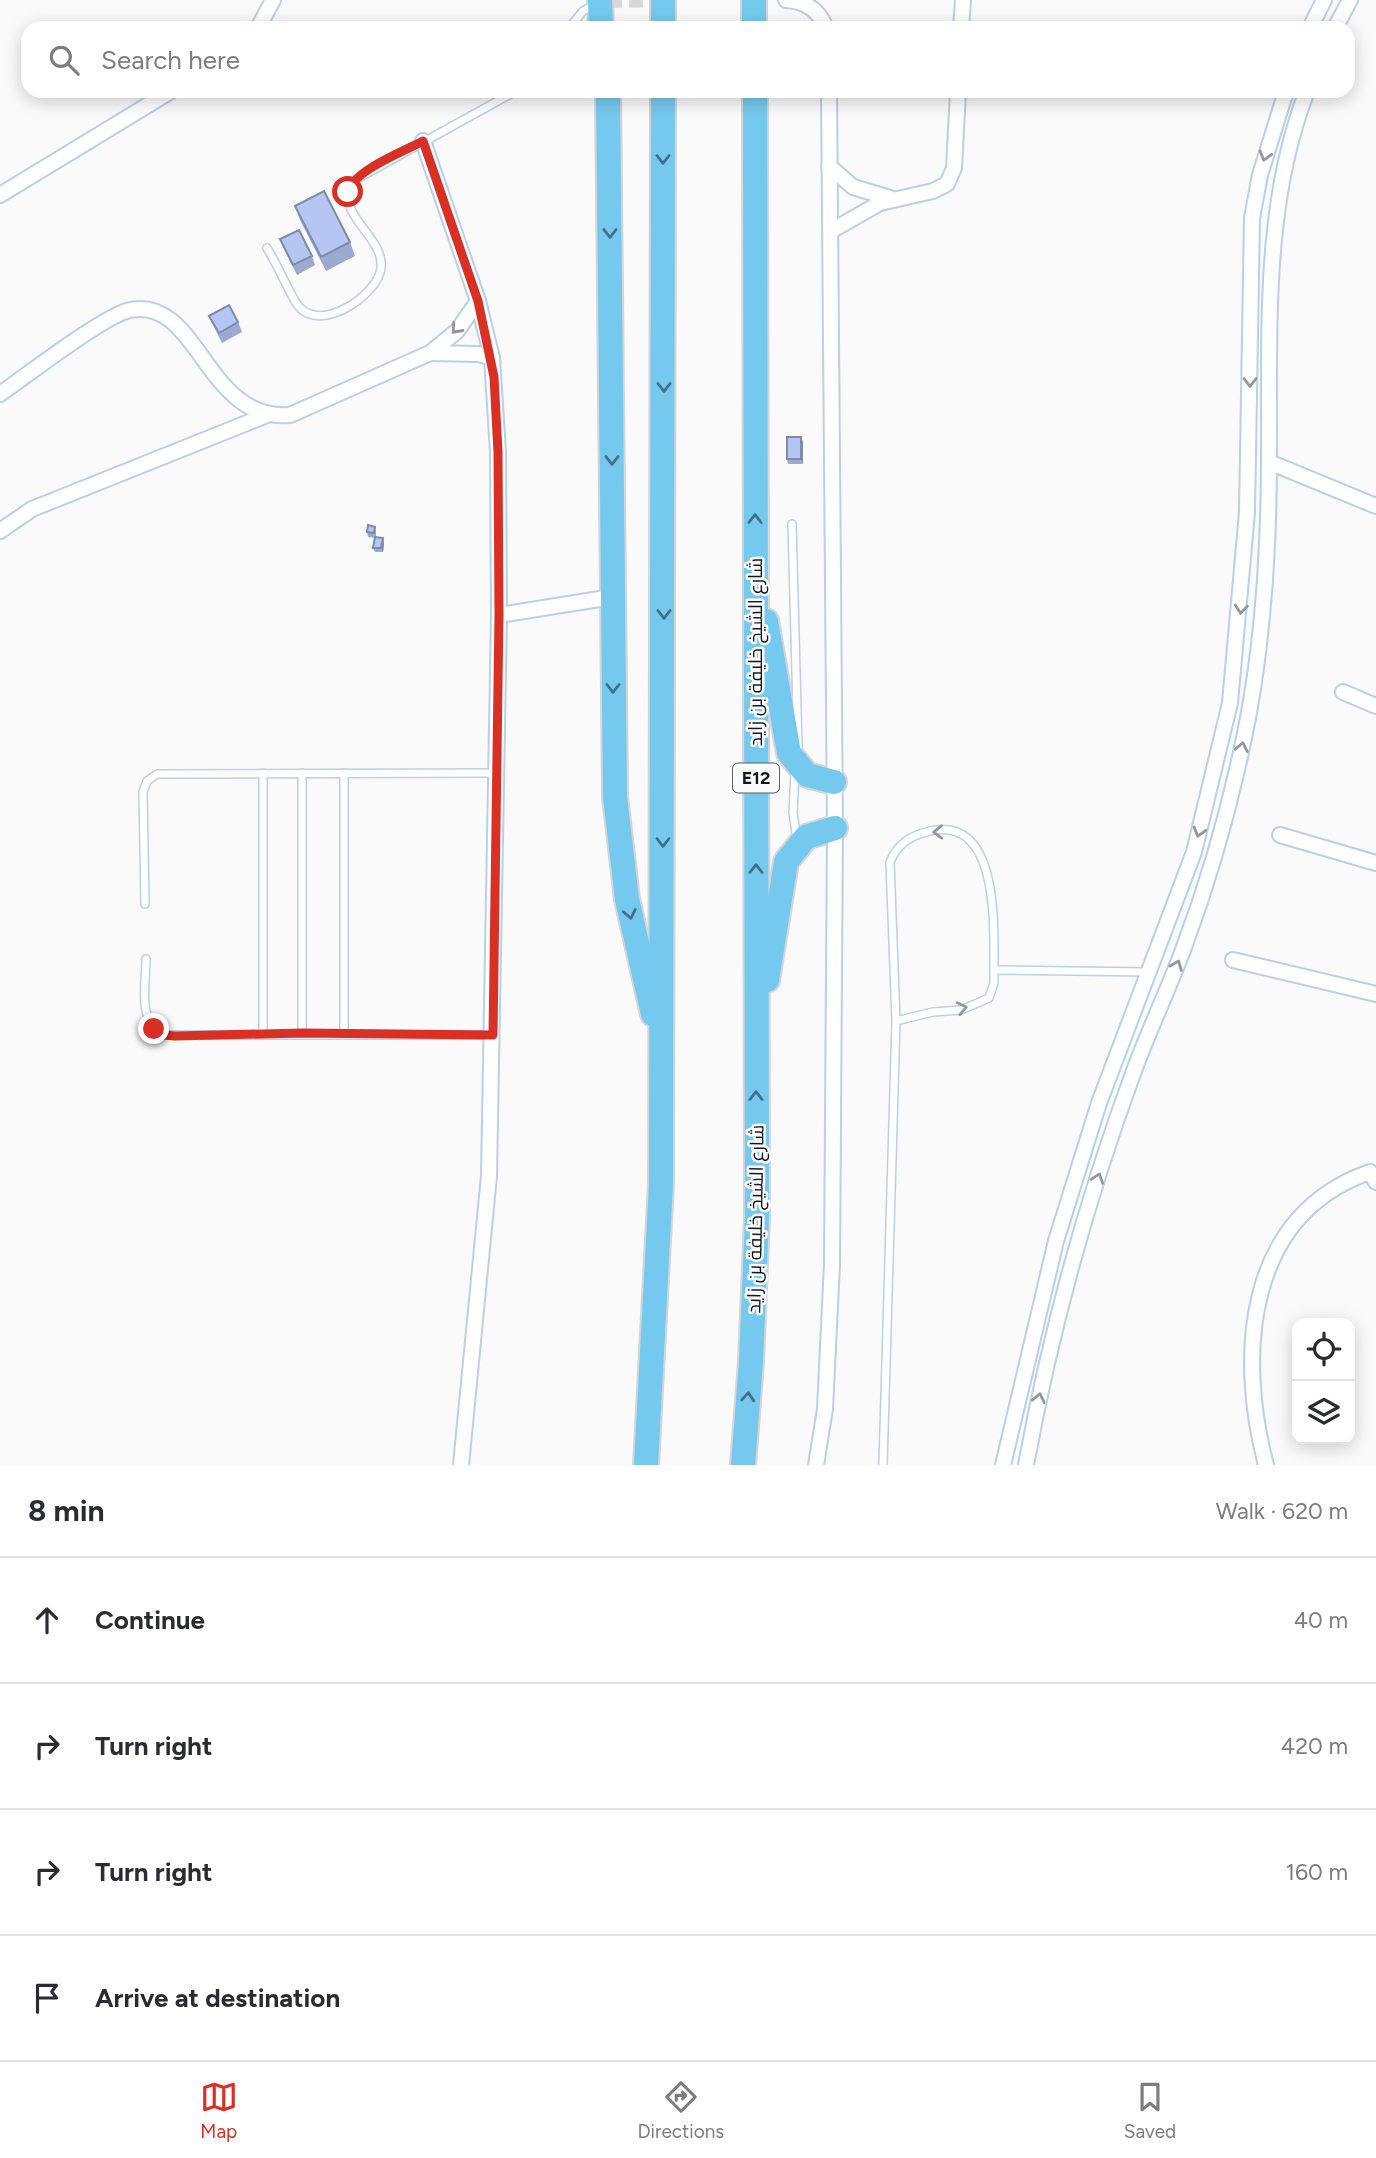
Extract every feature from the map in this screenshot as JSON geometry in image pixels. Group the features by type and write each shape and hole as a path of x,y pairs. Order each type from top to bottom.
{"highway":[{"path":"663,0 663,21"},
{"path":"754,0 754,21"},
{"path":"602,21 603,1"},
{"path":"608,98 613,763 618,831 633,931 662,1052"},
{"path":"646,1465 659,1257 662,1052 663,98"},
{"name":"شارع الشيخ خليفة بن زايد","path":"743,1465 755,1287 755,98"},
{"path":"755,578 773,654 786,747 796,766 813,778 834,782"},
{"path":"756,1022 775,941 783,872 797,844 814,832 835,828"}],"street":[{"path":"262,21 274,0"},
{"path":"786,0 800,2 814,10 821,21"},
{"path":"962,21 964,0"},
{"path":"1314,21 1324,0"},
{"path":"1339,21 1350,0"},
{"path":"0,195 159,98"},
{"path":"816,1465 825,1409 832,1264 835,828 829,98"},
{"path":"831,231 863,210 898,198 933,191 947,184 954,168 958,98"},
{"path":"1003,1465 1056,1241 1099,1103 1194,852 1230,703 1245,537 1252,218 1260,175 1284,98"},
{"path":"1026,1465 1056,1322 1081,1227 1135,1069 1184,948 1215,855 1239,761 1268,549 1270,294 1274,234 1284,172 1305,98"},
{"path":"423,141 478,301 492,358 498,452 499,615 494,774 493,1035 483,1250 461,1465"},
{"path":"829,166 846,182 867,194 898,198"},
{"path":"0,531 32,509 267,415 301,412 430,353 457,331 478,301"},
{"path":"0,394 114,316 139,309 157,312 173,322 236,399 267,415"},
{"path":"430,353 479,354 492,358"},
{"path":"1269,462 1376,506"},
{"path":"499,615 612,597"},
{"path":"1343,692 1376,706"},
{"path":"1280,835 1376,863"},
{"path":"1233,960 1376,994"},
{"path":"1266,1465 1256,1427 1251,1378 1253,1332 1267,1270 1286,1235 1327,1195 1370,1172 1376,1182"}],"lane":[{"path":"575,21 583,11 603,1"},
{"path":"267,248 302,311 320,318 338,312 375,284 381,271 378,250 348,204 349,186 362,174 503,98"},
{"path":"792,524 799,735 793,813 797,844"},
{"path":"263,773 263,1033"},
{"path":"302,773 302,1033"},
{"path":"344,773 344,1033"},
{"path":"145,904 143,792 147,780 163,774 494,774"},
{"path":"883,1465 896,1021 890,862 897,847 908,838 937,830 952,832 972,842 983,856 990,877 994,970 989,998 961,1010 933,1012 896,1021"},
{"path":"146,959 146,1013 150,1024 158,1032 175,1036 263,1033 493,1035"},
{"path":"994,970 1148,972"}],"building":[{"path":"324,191 350,242 321,257 295,206"},
{"path":"299,230 312,256 293,265 280,239"},
{"path":"229,305 238,322 219,333 209,316"},
{"path":"787,437 801,437 801,459 787,459"},
{"path":"368,525 375,527 374,533 367,532"},
{"path":"375,537 383,538 381,548 373,548"}],"tunnel":[{"path":"608,1 677,0"}],"route":[{"path":"154,1029 163,1035 175,1036 263,1033 493,1035 494,774 499,615 498,452 492,358 459,240 444,207 423,141 362,174 349,186 348,192"}]}
